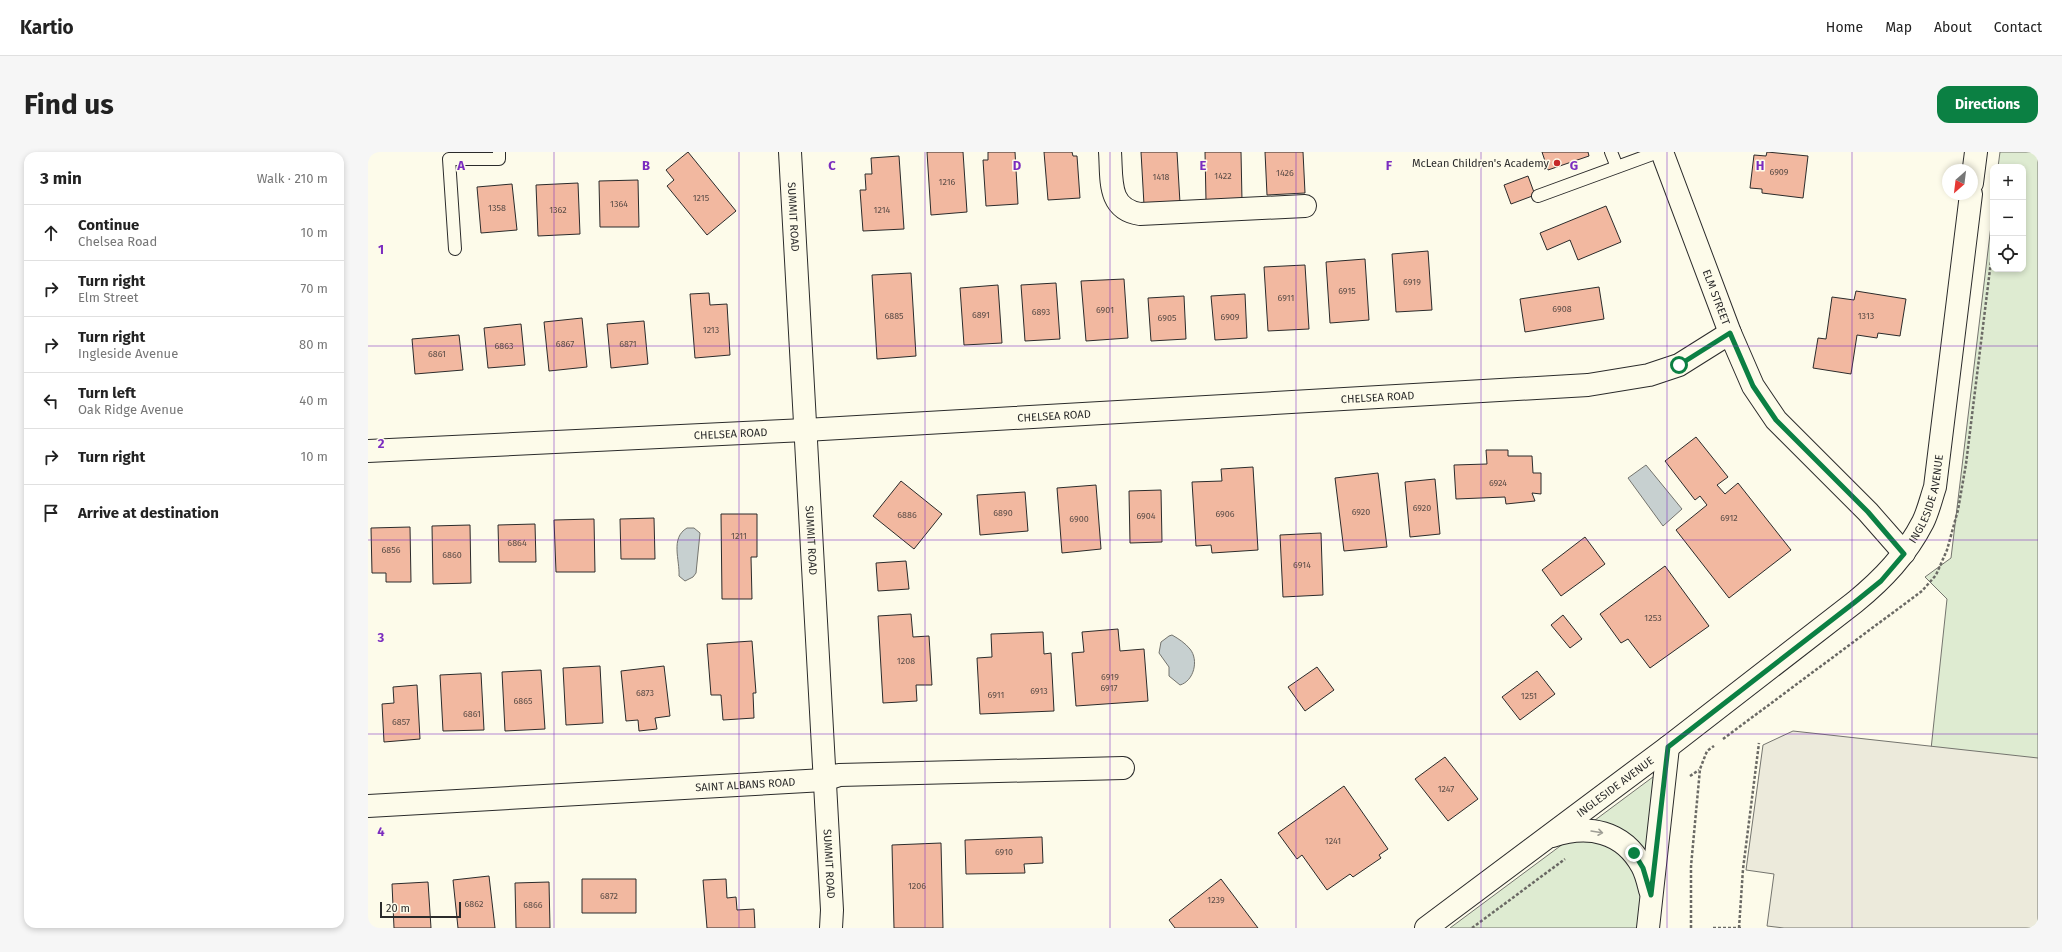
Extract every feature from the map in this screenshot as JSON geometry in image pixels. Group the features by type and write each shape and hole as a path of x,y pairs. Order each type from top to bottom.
{"street":[{"name":"SUMMIT ROAD","path":"790,152 832,910 831,928"},
{"path":"1110,152 1113,192 1118,204 1129,212 1140,214 1305,206"},
{"name":"ELM STREET","path":"1662,152 1730,333 1753,386 1776,420 1868,512 1904,554"},
{"path":"1974,164 1976,152"},
{"name":"INGLESIDE AVENUE","path":"1426,928 1668,747 1855,602 1881,581 1904,554 1923,522 1935,487 1970,200"},
{"name":"CHELSEA ROAD","path":"368,452 805,430 1588,385 1649,375 1679,365 1730,333"},
{"path":"1648,928 1668,747"},
{"name":"SAINT ALBANS ROAD","path":"368,806 824,780 839,775 1123,768"},
{"path":"1545,839 1566,832 1587,830 1604,833 1619,840 1634,853 1643,868 1651,895"}],"lane":[{"path":"455,249 446,155 500,158 499,152"},
{"path":"1611,152 1617,167"},
{"path":"1538,196 1658,152"}],"path":[{"path":"1739,928 1743,869 1759,743"},
{"path":"1691,928 1691,866 1700,769"},
{"path":"1472,928 1568,857"},
{"path":"1713,928 1743,928"}],"green space":[{"path":"2000,152 2038,152 2038,928 1912,928 1947,599 1925,577 1951,558 1990,234 1990,272 2026,272 2026,164 1998,164"},
{"path":"1665,768 1643,928 1450,928"}],"shaded area":[{"path":"1646,465 1682,509 1663,526 1628,478"},
{"path":"687,528 694,528 700,533 696,573 693,577 685,581 679,576 677,543 682,532"},
{"path":"1172,635 1182,641 1190,649 1194,659 1194,670 1192,675 1185,683 1180,685 1169,676 1169,667 1159,653 1161,642"},
{"path":"1793,731 2038,758 2038,928 1784,928 1767,926 1774,874 1746,870 1763,745"}],"building":[{"path":"688,152 736,211 707,235 667,186 674,180 666,170"},
{"path":"927,152 963,152 967,212 931,215"},
{"path":"988,152 1015,152 1018,204 986,206 983,160 988,160"},
{"path":"1044,152 1072,152 1073,156 1077,156 1080,198 1048,200"},
{"path":"1141,152 1177,152 1180,203 1144,205"},
{"path":"1205,152 1241,152 1242,201 1206,201"},
{"path":"1265,152 1303,152 1305,193 1267,195"},
{"name":"McLean Children's Academy","path":"1542,152 1588,152 1589,156 1548,170"},
{"path":"1767,152 1808,156 1803,198 1762,193 1762,189 1750,188 1754,155 1766,156"},
{"path":"899,156 904,229 863,231 860,190 866,190 865,174 872,174 871,158"},
{"path":"1528,176 1535,195 1511,204 1504,185"},
{"path":"638,180 639,227 600,227 599,181"},
{"path":"578,183 580,234 538,236 536,185"},
{"path":"512,184 517,230 481,233 477,187"},
{"path":"1606,206 1621,242 1578,260 1570,240 1547,250 1540,233"},
{"path":"1428,251 1432,310 1396,312 1392,254"},
{"path":"1365,259 1369,320 1330,323 1326,262"},
{"path":"1305,265 1309,329 1268,331 1264,267"},
{"path":"911,273 916,356 877,359 872,275"},
{"path":"1124,279 1128,338 1086,341 1081,281"},
{"path":"1056,283 1060,339 1025,341 1021,285"},
{"path":"998,285 1002,343 964,345 960,288"},
{"path":"1599,287 1604,319 1525,332 1520,299"},
{"path":"1856,291 1906,299 1900,336 1878,333 1877,338 1857,335 1851,374 1813,368 1818,338 1826,339 1832,297 1854,300"},
{"path":"709,293 710,305 727,304 730,355 695,358 690,294"},
{"path":"1245,294 1247,338 1215,340 1211,296"},
{"path":"1184,296 1186,339 1151,341 1148,298"},
{"path":"582,318 587,367 549,371 544,322"},
{"path":"644,321 648,364 611,368 607,324"},
{"path":"521,324 525,365 488,368 484,328"},
{"path":"459,335 463,370 415,374 412,339"},
{"path":"1696,437 1728,477 1717,485 1725,494 1738,483 1791,550 1729,598 1676,530 1707,505 1700,496 1695,500 1665,461"},
{"path":"1486,450 1508,450 1508,456 1532,456 1533,473 1541,473 1541,494 1532,493 1535,501 1506,504 1505,497 1456,499 1454,465 1487,464"},
{"path":"1253,467 1258,550 1212,553 1211,545 1196,546 1192,482 1222,481 1221,469"},
{"path":"1378,473 1387,547 1344,551 1335,478"},
{"path":"1435,479 1440,534 1410,537 1405,482"},
{"path":"901,481 942,514 914,549 873,516"},
{"path":"1096,485 1101,549 1062,553 1057,488"},
{"path":"1161,490 1162,542 1130,543 1129,491"},
{"path":"1025,492 1028,531 980,535 977,495"},
{"path":"721,514 757,514 757,557 751,557 752,599 722,599"},
{"path":"654,518 655,559 621,559 620,519"},
{"path":"594,519 595,572 556,572 554,520"},
{"path":"535,524 536,562 499,562 498,525"},
{"path":"470,525 471,583 433,584 432,526"},
{"path":"410,527 411,582 386,582 386,573 372,573 371,528"},
{"path":"1321,533 1323,595 1283,597 1280,535"},
{"path":"1585,537 1605,564 1561,596 1542,570"},
{"path":"906,561 909,589 878,591 876,563"},
{"path":"1665,566 1709,626 1650,668 1628,639 1621,643 1600,614"},
{"path":"911,614 913,637 929,636 932,685 916,685 917,701 883,703 878,616"},
{"path":"1563,615 1582,639 1570,648 1551,625"},
{"path":"1118,629 1120,651 1144,649 1148,701 1076,706 1072,653 1084,652 1082,632"},
{"path":"1043,632 1044,654 1051,653 1054,711 980,714 977,658 992,657 991,634"},
{"path":"752,641 756,693 753,693 754,718 723,720 721,695 711,695 707,644"},
{"path":"600,666 603,723 566,725 563,668"},
{"path":"664,666 670,716 655,718 657,729 639,731 638,720 626,721 621,671"},
{"path":"1317,667 1334,690 1305,711 1288,687"},
{"path":"541,670 545,729 505,731 502,672"},
{"path":"1537,671 1555,694 1520,720 1502,697"},
{"path":"481,673 484,730 443,731 440,675"},
{"path":"417,685 420,739 384,742 382,704 394,703 393,687"},
{"path":"1445,757 1478,799 1448,821 1415,779"},
{"path":"1344,786 1388,849 1379,855 1381,858 1353,877 1350,874 1327,890 1302,855 1297,859 1278,833"},
{"path":"1042,837 1043,863 1024,864 1025,873 966,874 965,840"},
{"path":"941,843 943,928 894,928 892,845"},
{"path":"489,876 495,928 458,928 453,880"},
{"path":"582,879 636,879 636,913 582,913"},
{"path":"726,879 727,898 736,897 737,910 754,909 755,928 707,928 703,880"},
{"path":"1221,879 1258,928 1175,928 1169,920"},
{"path":"428,882 431,928 394,928 392,884"},
{"path":"549,882 550,928 516,928 515,883"}],"place":[{"name":"McLean Children's Academy","path":"1557,163"}],"route":[{"path":"1634,853 1643,868 1651,895 1668,747 1881,581 1904,554 1868,512 1776,420 1753,386 1730,333 1679,365"}]}
